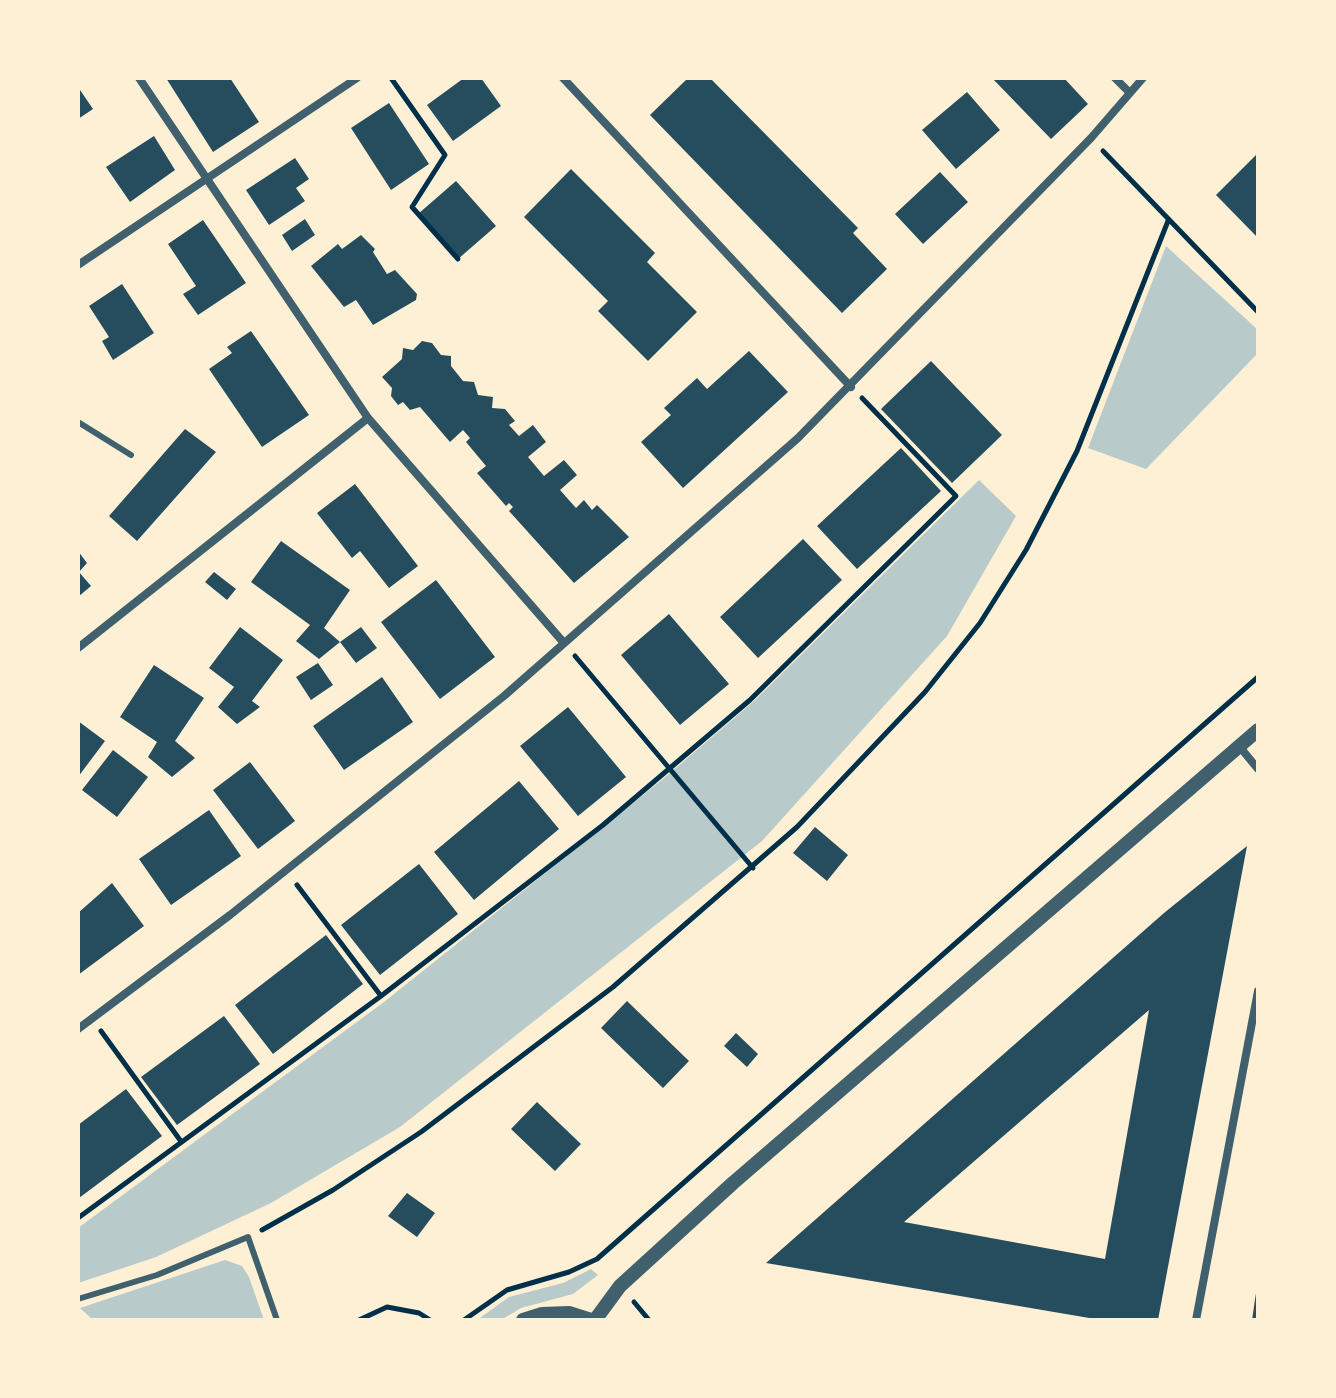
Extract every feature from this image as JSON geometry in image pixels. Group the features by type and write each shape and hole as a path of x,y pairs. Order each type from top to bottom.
{"street":[{"path":"139,78 368,418 564,643"},
{"path":"78,265 357,78"},
{"path":"563,78 851,387"},
{"path":"1115,78 1130,93"},
{"path":"78,1029 286,871 504,696 798,438 1091,138 1143,78"},
{"path":"78,648 368,418"},
{"path":"523,1320 542,1314 569,1313 593,1320 620,1286 733,1183 1258,730"},
{"path":"1239,746 1258,769"},
{"path":"1196,1320 1258,991"}],"lane":[{"path":"78,422 131,455"},
{"path":"78,1299 157,1275 248,1237 277,1320"}],"path":[{"path":"391,78 445,155 412,207 458,259"},
{"path":"1091,138 1258,312"},
{"path":"248,1237 333,1190 421,1132 613,987 753,868 868,756 980,623 1019,563 1077,451 1168,221"},
{"path":"78,1218 180,1140 381,996 603,825 750,700 956,496 851,387"},
{"path":"564,643 753,868"},
{"path":"464,1320 507,1290 569,1272 597,1259 1258,677"},
{"path":"286,871 381,996"},
{"path":"92,1019 180,1140"},
{"path":"359,1320 387,1307 419,1313 430,1320"}],"shaded area":[{"path":"1166,246 1258,330 1258,353 1146,469 1088,448"},
{"path":"979,480 1016,516 947,636 762,841 400,1127 271,1203 156,1257 78,1283 78,1228 384,1002 663,779 754,701"},
{"path":"225,1260 242,1266 264,1320 93,1320 80,1308"},
{"path":"591,1269 598,1275 573,1294 521,1308 501,1320 477,1320 509,1297 563,1283"}],"building":[{"path":"166,78 230,78 259,122 213,152"},
{"path":"464,78 481,78 501,106 453,141 427,105"},
{"path":"688,78 710,78 858,228 853,233 887,269 842,313 650,115"},
{"path":"992,78 1064,78 1088,104 1051,139"},
{"path":"78,87 93,109 78,119"},
{"path":"967,92 1000,130 956,169 922,130"},
{"path":"389,103 429,164 391,190 351,128"},
{"path":"154,136 175,170 130,202 106,167"},
{"path":"1258,153 1258,238 1216,195"},
{"path":"295,158 309,179 296,188 305,201 269,225 246,190"},
{"path":"571,169 655,253 647,262 697,312 648,361 598,311 608,301 524,217"},
{"path":"940,172 968,202 923,244 895,214"},
{"path":"456,181 496,226 458,259 418,214"},
{"path":"305,219 315,235 292,251 282,235"},
{"path":"203,220 246,283 198,315 183,294 196,286 168,244"},
{"path":"361,235 375,249 373,252 387,274 395,270 417,294 416,300 373,325 356,300 344,307 311,266 338,244 342,249"},
{"path":"122,284 154,333 113,360 102,341 109,337 89,306"},
{"path":"251,331 309,415 262,447 209,369 232,353 227,347"},
{"path":"422,341 432,343 441,355 451,356 451,366 463,381 474,382 478,395 493,397 492,408 505,409 515,421 509,425 519,436 533,425 546,442 528,457 544,476 564,460 577,475 560,490 576,508 584,500 592,510 597,505 629,537 574,583 509,511 513,507 509,503 506,506 477,473 486,466 466,442 470,438 463,430 450,442 420,407 410,410 403,402 398,405 391,396 392,388 382,377 402,359 403,348 413,350"},
{"path":"749,351 788,392 683,488 641,442 671,415 664,408 697,378 707,389"},
{"path":"931,361 1002,435 952,483 881,409"},
{"path":"185,429 216,452 137,541 109,516"},
{"path":"901,448 941,491 857,569 817,526"},
{"path":"355,484 418,566 389,588 360,551 352,558 317,513"},
{"path":"803,539 842,580 758,658 720,617"},
{"path":"281,541 350,590 324,628 340,642 319,659 296,641 310,625 251,582"},
{"path":"78,551 87,563 79,572 91,586 78,597"},
{"path":"214,572 236,589 227,600 205,582"},
{"path":"436,580 495,657 440,699 381,622"},
{"path":"669,614 729,684 680,725 621,655"},
{"path":"240,627 283,660 252,701 260,707 237,724 218,707 234,687 209,668"},
{"path":"361,627 377,648 356,663 340,642"},
{"path":"318,663 333,685 311,700 296,677"},
{"path":"154,665 204,698 175,741 195,758 172,777 148,757 157,742 120,717"},
{"path":"382,677 413,722 344,770 313,726"},
{"path":"568,707 626,777 578,816 520,746"},
{"path":"78,721 105,741 78,777"},
{"path":"113,750 148,777 117,817 82,790"},
{"path":"250,762 295,821 258,849 213,790"},
{"path":"519,781 559,829 474,900 434,852"},
{"path":"209,810 241,856 171,905 139,859"},
{"path":"815,827 848,855 827,881 793,853"},
{"path":"1247,846 1158,1320 1101,1320 766,1263 1164,913","holes":["1149,1010 1105,1259 904,1222"]},
{"path":"419,864 458,914 380,975 341,925"},
{"path":"112,883 144,926 78,975 78,913"},
{"path":"326,935 363,984 273,1054 235,1005"},
{"path":"627,1001 689,1061 663,1088 601,1028"},
{"path":"224,1016 260,1064 177,1125 141,1077"},
{"path":"736,1033 758,1054 747,1067 724,1046"},
{"path":"126,1089 162,1136 79,1198 78,1125"},
{"path":"537,1102 581,1144 555,1171 511,1129"},
{"path":"407,1193 435,1213 417,1237 388,1216"},
{"path":"1256,1293 1258,1320 1252,1320"}]}
